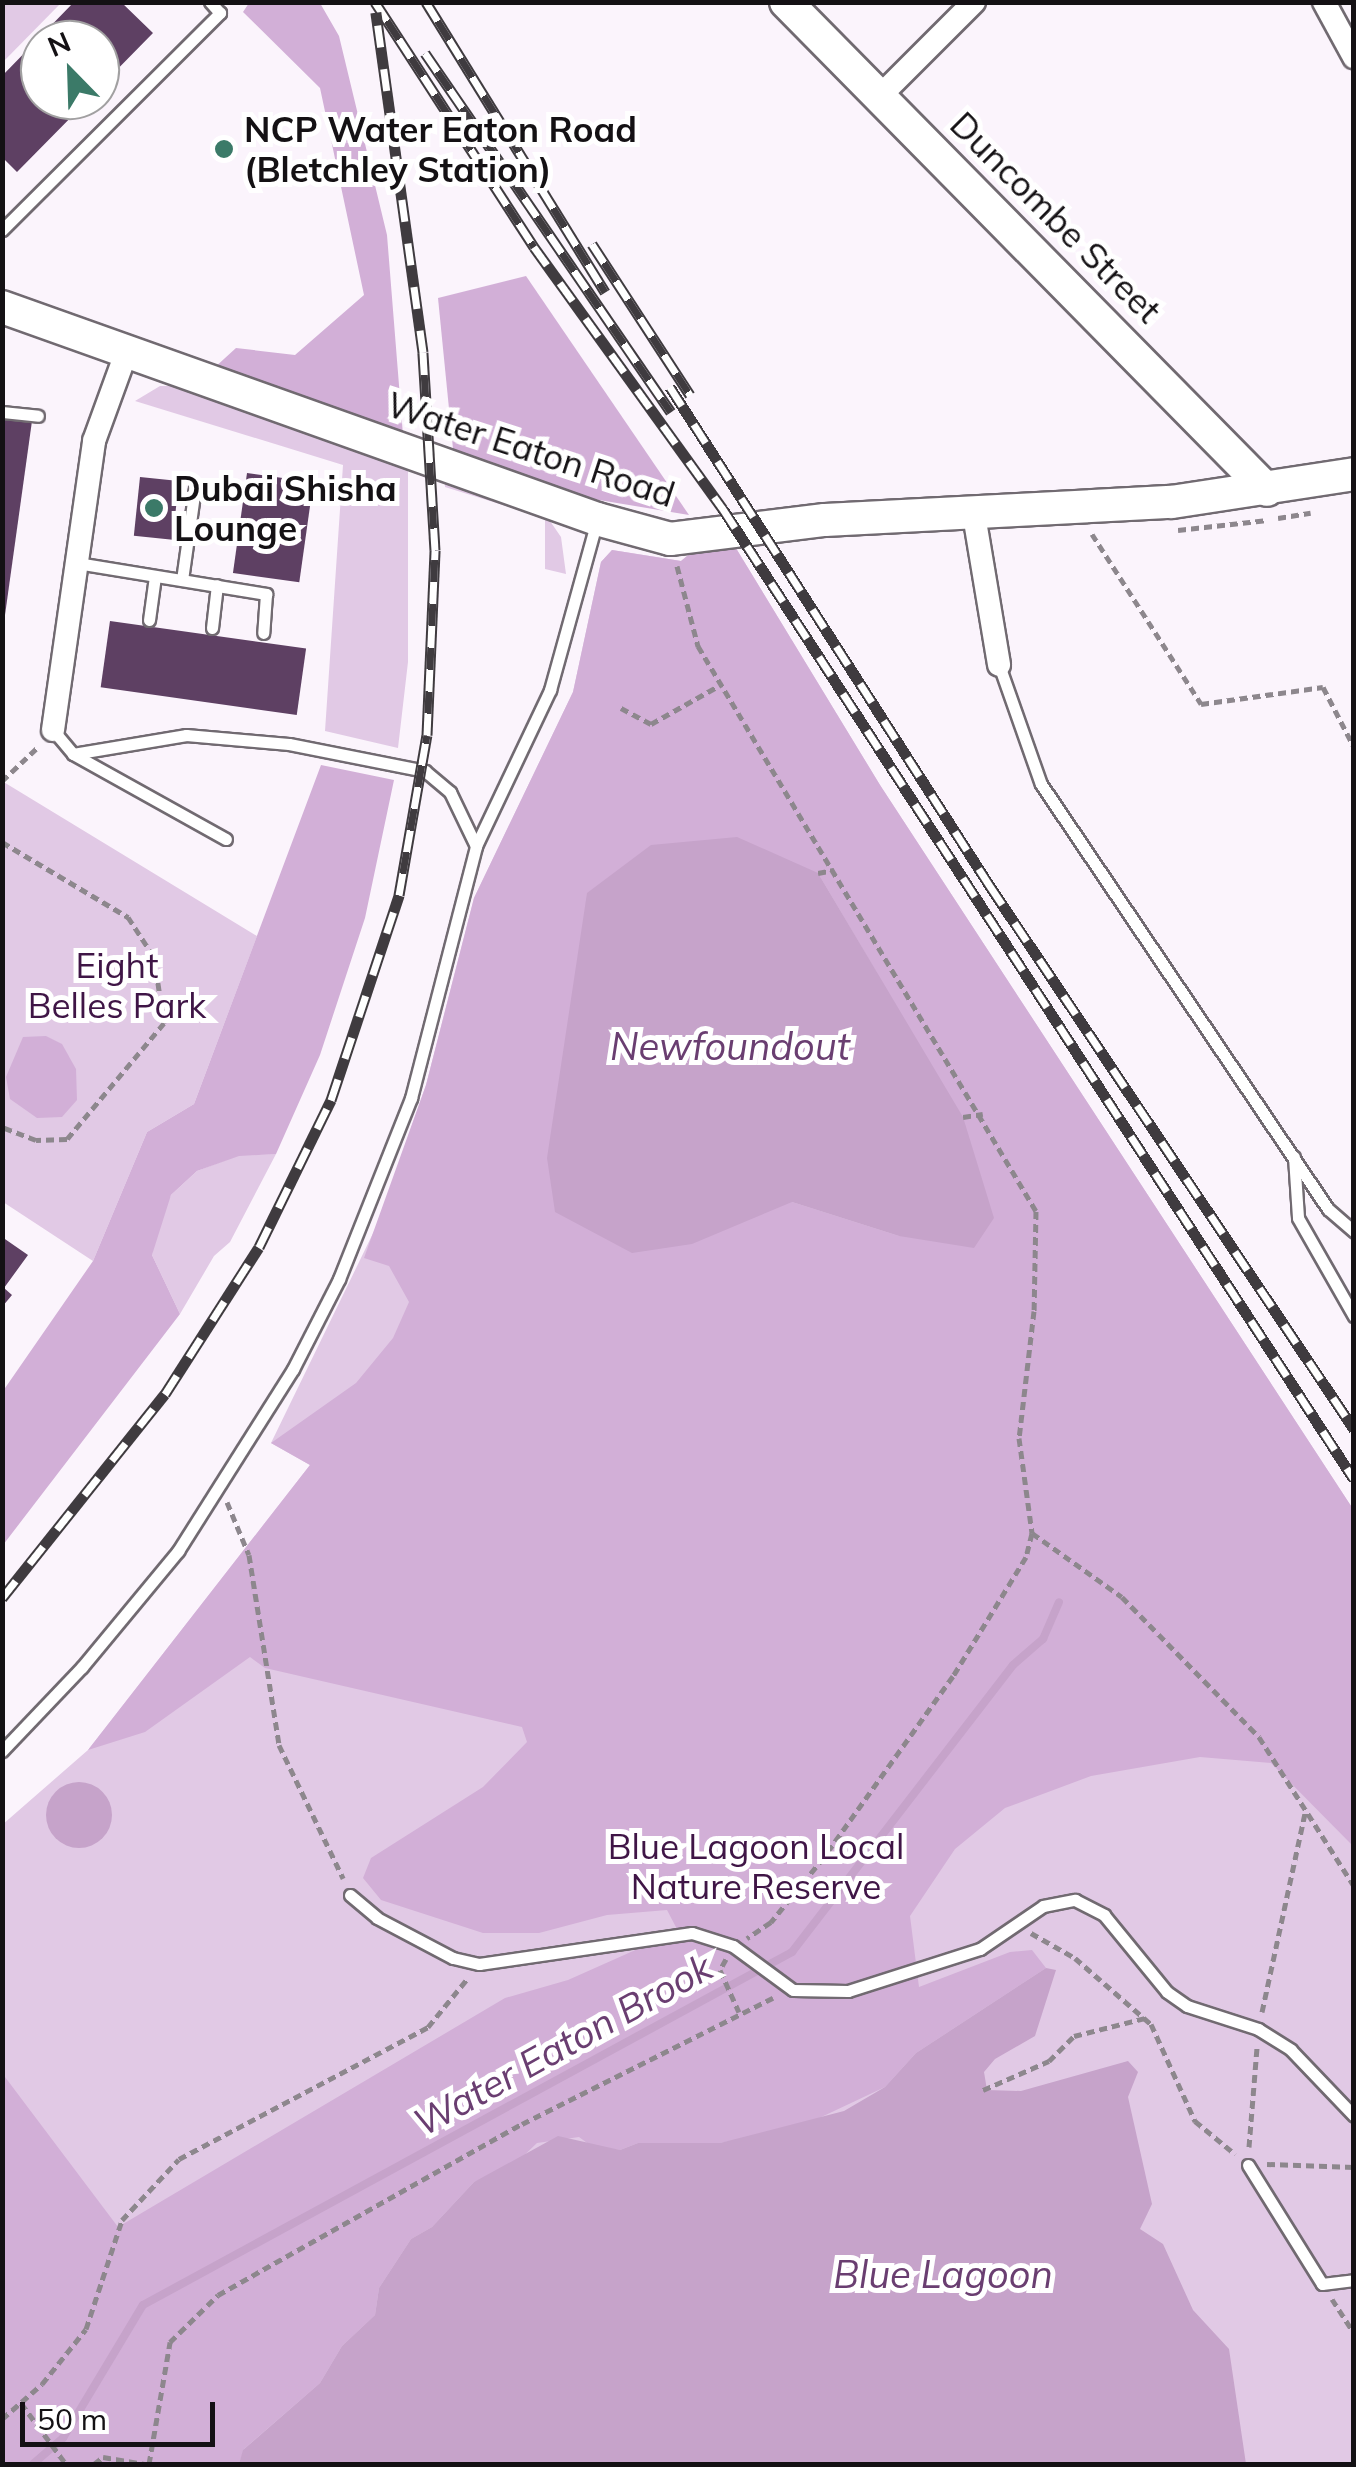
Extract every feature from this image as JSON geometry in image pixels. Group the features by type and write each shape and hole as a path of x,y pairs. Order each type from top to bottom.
{"street":[{"name":"Duncombe Street","path":"786,2 1267,490"},
{"path":"880,96 974,2"},
{"path":"1324,2 1354,58"},
{"name":"Water Eaton Road","path":"2,307 598,519 670,539 826,520 1076,509 1267,490 1354,474"},
{"path":"54,730 94,441 126,353"},
{"path":"974,515 986,613 999,664"}],"lane":[{"path":"210,2 220,13"},
{"path":"4,225 229,2"},
{"path":"2,412 38,416"},
{"path":"182,580 195,486"},
{"path":"2,1751 131,1610 218,1492 293,1369 360,1235 411,1098 476,846 550,690 598,519"},
{"path":"77,562 266,594 262,633"},
{"path":"149,620 155,576"},
{"path":"212,628 216,586"},
{"path":"999,664 1040,784 1328,1209 1354,1232"},
{"path":"54,730 72,754 226,839"},
{"path":"72,754 186,735 289,744 424,772 450,792 476,846"},
{"path":"1294,1156 1298,1218 1354,1316"},
{"path":"350,1895 377,1918 452,1958 479,1964 692,1934 733,1946 792,1990 848,1991 915,1974 980,1948 1042,1906 1076,1900 1104,1915 1167,1992 1187,2006 1258,2029 1291,2050 1354,2116"},
{"path":"1248,2165 1322,2284 1354,2280"}],"path":[{"path":"1076,509 1201,704 1323,687 1354,746"},
{"path":"670,539 698,646 983,1114 1036,1211 1034,1311 1019,1438 1032,1534 1026,1556 952,1676 824,1857 771,1922 733,1946"},
{"path":"621,708 651,724 722,684"},
{"path":"2,781 54,730"},
{"path":"2,842 128,918 154,958 164,1024 67,1139 36,1140 2,1128"},
{"path":"818,873 834,870"},
{"path":"963,1117 983,1114"},
{"path":"218,1492 249,1555 279,1745 350,1895"},
{"path":"1032,1534 1122,1597 1259,1737 1354,1886"},
{"path":"1248,2165 1258,2029 1305,1810"},
{"path":"1016,1924 1075,1958 1145,2018 1196,2120 1248,2165 1354,2167"},
{"path":"2,2419 86,2329 122,2220 179,2159 428,2027 479,1964"},
{"path":"720,1970 739,2012"},
{"path":"94,2464 103,2457 146,2464 170,2342 218,2295 739,2012 792,1990"},
{"path":"983,2090 1050,2061 1074,2036 1145,2018"},
{"path":"1322,2284 1354,2333"},
{"path":"21,2403 64,2462"}],"green space":[{"path":"2,3 61,3 44,20 20,20 20,45 3,62"},
{"path":"249,3 320,3 339,36 387,235 403,435 213,369 236,348 295,355 364,295 320,88 243,12"},
{"path":"526,276 689,515 581,497 454,459 438,298"},
{"path":"160,386 178,386 408,460 408,662 398,748 325,731 343,465 135,401"},
{"path":"444,472 541,508 561,537 566,574 545,569 545,518 445,487"},
{"name":"Blue Lagoon Local Nature Reserve","path":"731,540 880,785 1353,1509 1353,2464 3,2464 2,1825 88,1750 310,1465 271,1443 378,1223 426,1085 474,898 573,692 601,562 612,550 681,561 698,547"},
{"name":"Blue Lagoon Local Nature Reserve","path":"731,540 880,785 1353,1509 1353,1846 1271,1763 1200,1757 1091,1776 1005,1808 955,1849 910,1916 919,1987 1010,1952 1032,1950 1046,1968 916,2053 885,2087 798,2128 720,2143 638,2143 620,2150 594,2148 579,2137 537,2143 514,2165 474,2182 432,2227 411,2239 379,2288 375,2315 342,2346 320,2383 244,2449 239,2464 3,2464 2,2073 118,2227 505,1998 568,1980 678,1931 667,1910 607,1915 539,1933 483,1933 381,1900 363,1878 371,1858 483,1787 527,1742 522,1727 265,1668 250,1657 145,1732 88,1750 310,1465 271,1443 356,1383 393,1338 409,1302 389,1266 364,1258 426,1085 474,898 573,692 601,562 612,550 681,561 698,547","holes":["818,873 877,973 899,1236 792,1202"]},
{"path":"321,765 394,780 365,918 320,1055 276,1154 239,1156 197,1171 171,1195 152,1255 180,1314 3,1545 3,1391 93,1261 147,1132 194,1104"},
{"name":"Eight Belles Park","path":"2,781 257,936 194,1104 147,1132 93,1261 3,1202"},
{"path":"46,1036 62,1044 76,1069 77,1100 62,1117 37,1118 10,1099 6,1077 23,1037"},
{"path":"276,1154 230,1242 214,1256 180,1314 152,1255 155,1228 171,1195 197,1171 239,1155"}],"water":[{"name":"Newfoundout","path":"737,837 818,873 963,1117 994,1218 974,1248 899,1236 792,1202 692,1244 632,1253 555,1212 547,1158 587,893 651,845"},
{"path":"79,1782 103,1791 112,1815 103,1839 79,1848 55,1839 46,1815 55,1791"},
{"name":"Blue Lagoon","path":"1046,1968 1056,1970 1035,2036 995,2059 984,2072 987,2090 1021,2091 1128,2061 1138,2072 1128,2097 1152,2204 1140,2229 1163,2244 1193,2310 1229,2349 1246,2464 239,2464 243,2450 320,2383 342,2346 375,2315 379,2288 411,2239 432,2227 474,2182 558,2136 620,2150 638,2143 720,2143 844,2111 885,2087 916,2053"}],"building":[{"path":"74,2 121,2 153,33 120,67 120,20 56,20"},
{"path":"20,58 20,120 68,120 17,172 2,157 2,76"},
{"path":"2,416 32,421 5,615 2,615"},
{"path":"247,473 313,482 299,582 233,573"},
{"name":"Dubai Shisha Lounge","path":"140,477 179,481 173,540 134,536"},
{"path":"110,621 306,649 297,715 101,687"},
{"path":"2,1237 28,1255 4,1288 12,1295 2,1307"}],"waterway":[{"name":"Water Eaton Brook","path":"33,2464 63,2438 143,2305 792,1952 1013,1665 1043,1639 1059,1602"}],"railway":[{"path":"375,2 534,247 723,509 1354,1479"},
{"path":"426,2 605,292"},
{"path":"2,1598 165,1394 259,1247 331,1100 399,895 427,735 435,550 423,352 376,12"},
{"path":"425,53 671,412"},
{"path":"592,244 690,395"},
{"path":"670,387 990,886 1354,1429"}],"place":[{"name":"NCP Water Eaton Road (Bletchley Station)","path":"224,149"},
{"name":"Dubai Shisha Lounge","path":"154,508"}]}
